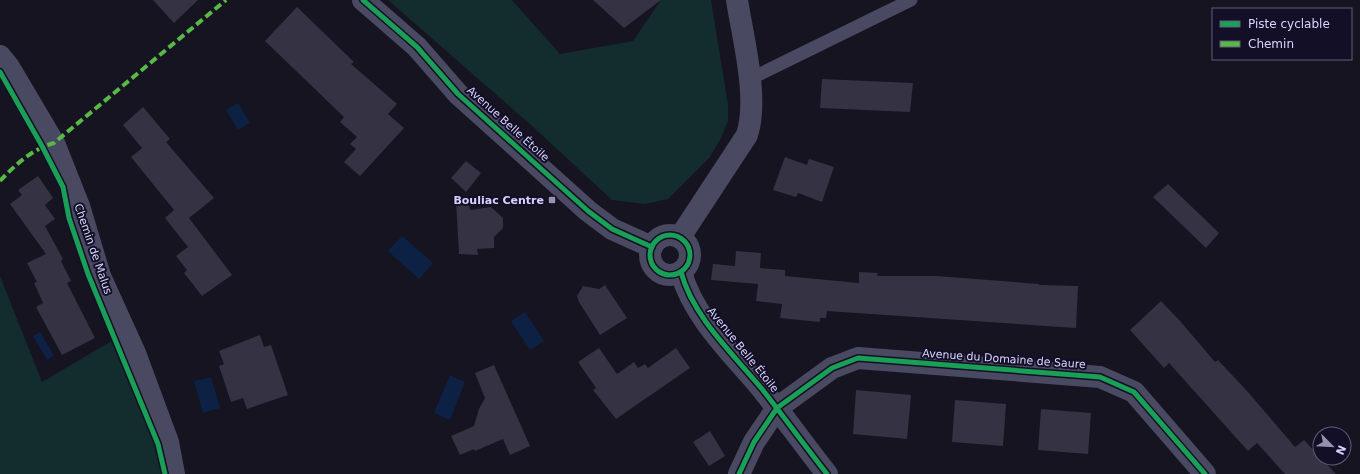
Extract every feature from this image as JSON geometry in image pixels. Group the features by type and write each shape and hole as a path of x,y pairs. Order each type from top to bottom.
{"street":[{"name":"Avenue Belle Étoile","path":"363,0 417,47 458,94 588,211 612,229 652,247"},
{"path":"680,237 747,134 752,112 750,80 737,0"},
{"name":"Chemin de Malus","path":"0,56 9,67 54,143 79,206 100,276 135,353 168,442 174,474"},
{"path":"669,235 680,237 688,246 690,257 686,268 681,272 669,275 657,270 651,260 652,247 659,238 664,236 669,235"},
{"name":"Avenue Belle Étoile","path":"681,272 690,298 704,319 777,408 827,474"},
{"name":"Avenue du Domaine de Saure","path":"739,474 754,442 777,408 832,368 858,358 1100,377 1134,392 1205,474"}],"lane":[{"path":"750,80 912,0"}],"green space":[{"path":"388,0 512,0 560,54 633,41 661,0 711,0 728,105 728,121 720,140 710,157 668,199 645,204 612,200 531,125"},
{"path":"0,276 42,382 115,339 158,444 165,474 0,474"}],"water":[{"path":"238,103 250,123 238,130 226,110"},
{"path":"402,236 433,263 419,279 388,251"},
{"path":"525,312 544,341 530,350 511,321"},
{"path":"40,332 54,356 47,360 33,336"},
{"path":"450,375 465,382 450,420 434,413"},
{"path":"211,377 220,408 203,413 194,381"}],"building":[{"path":"153,0 198,0 174,23"},
{"path":"593,0 661,0 624,28"},
{"path":"297,7 354,62 351,64 397,104 388,114 404,128 360,176 344,162 356,149 350,144 357,137 340,122 344,117 265,41"},
{"path":"822,79 913,83 910,112 820,108"},
{"path":"143,107 170,139 166,142 214,198 189,218 232,275 202,296 184,273 187,270 176,256 188,247 165,218 174,210 131,157 142,148 123,125"},
{"path":"785,157 807,165 809,159 834,167 822,202 798,193 796,197 773,190"},
{"path":"466,161 481,173 466,192 451,178"},
{"path":"38,176 53,198 45,205 55,219 45,226 63,259 61,261 71,281 67,283 95,338 62,355 36,307 43,303 34,283 37,282 27,263 46,254 10,204 22,195 18,190"},
{"path":"1168,184 1219,233 1206,248 1153,197"},
{"path":"468,199 470,210 491,207 503,218 503,228 494,237 494,248 477,249 478,255 459,254 456,201"},
{"path":"736,251 761,253 760,268 785,270 785,276 859,283 859,272 878,273 877,276 936,276 1039,285 1078,286 1076,328 827,311 826,318 820,318 820,322 780,318 782,304 756,301 758,284 711,280 713,264 735,266"},
{"path":"605,285 627,318 600,335 579,302 577,296 583,286 599,289"},
{"path":"1161,301 1215,362 1218,360 1248,392 1295,447 1304,440 1312,448 1312,466 1328,466 1336,474 1285,474 1257,443 1248,451 1169,363 1164,368 1130,330"},
{"path":"260,335 264,347 271,345 288,395 247,409 243,398 231,402 219,366 224,364 219,351"},
{"path":"599,348 617,374 634,362 638,368 645,364 648,368 676,348 690,368 616,419 593,390 596,388 578,362"},
{"path":"494,365 530,446 510,455 503,439 475,451 474,449 460,455 451,436 474,426 479,409 485,398 475,373"},
{"path":"856,390 911,395 907,439 853,434"},
{"path":"955,400 1006,404 1003,446 952,442"},
{"path":"1041,409 1091,413 1088,454 1038,450"},
{"path":"710,431 725,456 709,466 693,442"}],"marked path":[{"path":"0,181 31,153 54,143 226,0"}],"cycle path":[{"path":"363,0 417,47 458,94 588,211 612,229 652,247"},
{"path":"0,72 42,146 63,187 69,218 88,274 158,444 165,474"},
{"path":"674,235 681,238 687,244 690,255 689,263 681,272 674,275 666,275 659,272 651,263 650,251 653,244 662,236 674,235"},
{"path":"681,272 687,289 704,320 762,389 827,474"},
{"path":"739,474 754,442 777,408 832,368 858,358 1100,377 1134,392 1205,474"}],"place":[{"name":"Bouliac Centre","path":"552,200"}]}
